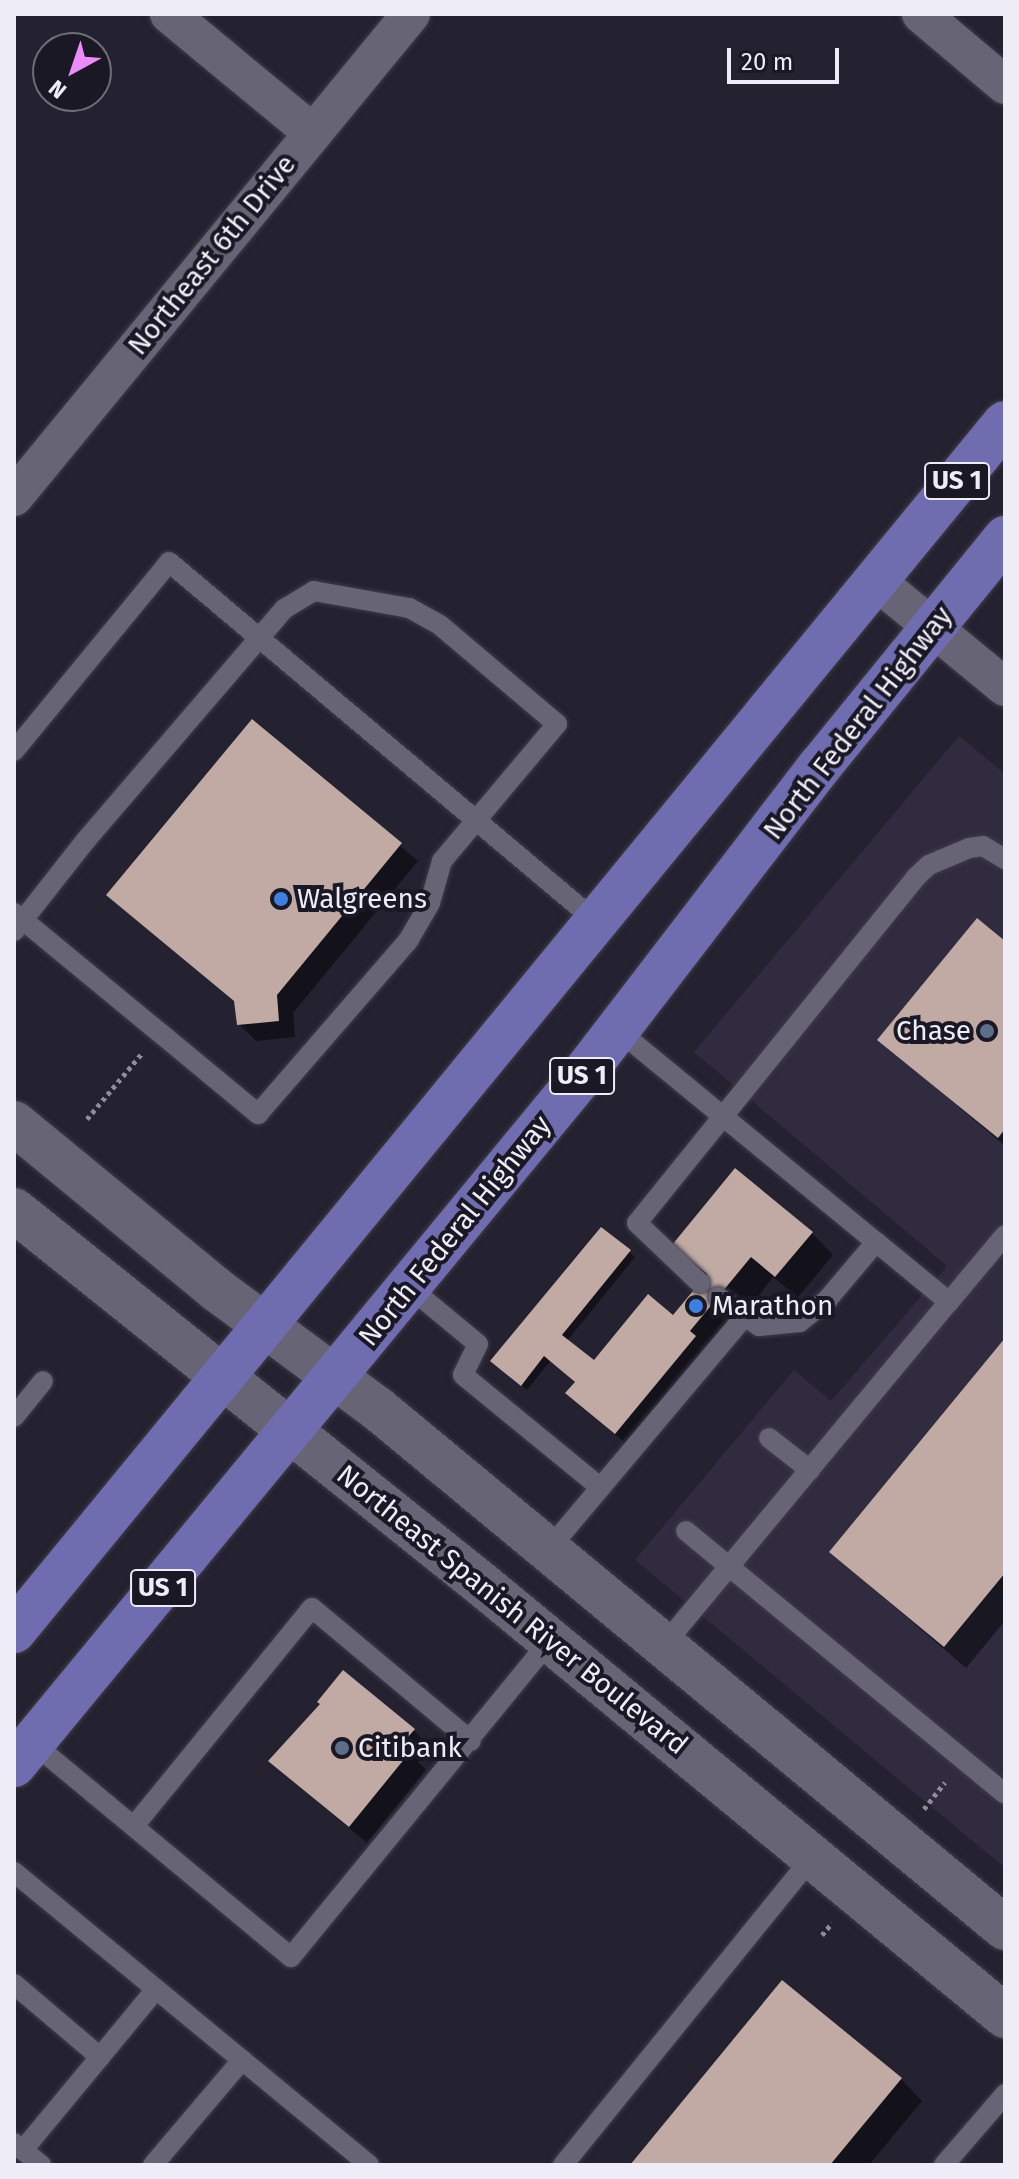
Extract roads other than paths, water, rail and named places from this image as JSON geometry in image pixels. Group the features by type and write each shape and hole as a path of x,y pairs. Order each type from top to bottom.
{"main road":[{"name":"US 1","path":"14,1631 1005,423"},
{"name":"North Federal Highway","path":"24,1754 619,1031 932,626 1005,538"},
{"path":"14,1123 548,1550 1005,1928"},
{"name":"Northeast Spanish River Boulevard","path":"14,1210 550,1641 1005,2016"}],"street":[{"path":"169,14 313,133"},
{"name":"Northeast 6th Drive","path":"14,497 411,14"},
{"path":"921,14 1005,85"},
{"path":"875,580 1005,687"}],"lane":[{"path":"14,751 169,562 597,922"},
{"path":"314,591 409,608 440,625 557,724 442,861 430,903 408,941 258,1114 17,921 259,638 290,603 314,591"},
{"path":"700,1283 637,1223 922,871 969,848 983,846 1005,859"},
{"path":"619,1031 724,1114 949,1302"},
{"path":"663,1646 1005,1235"},
{"path":"718,1297 759,1326 800,1322 827,1300 876,1242"},
{"path":"409,1287 478,1344 463,1375 600,1487"},
{"path":"548,1550 746,1315"},
{"path":"14,1417 43,1381"},
{"path":"769,1438 810,1470"},
{"path":"686,1531 1005,1794"},
{"path":"134,1826 312,1608 471,1741"},
{"path":"24,1754 134,1826 291,1957 550,1641"},
{"path":"563,2165 812,1857"},
{"path":"14,1872 369,2165"},
{"path":"14,1984 100,2057"},
{"path":"41,2165 19,2146 100,2057 156,1989"},
{"path":"153,2165 242,2060"},
{"path":"944,2165 1005,2094"}],"place":[{"name":"Walgreens","path":"281,899"},
{"name":"Chase","path":"987,1031"},
{"name":"Marathon","path":"696,1306"},
{"name":"Citibank","path":"342,1748"}]}
